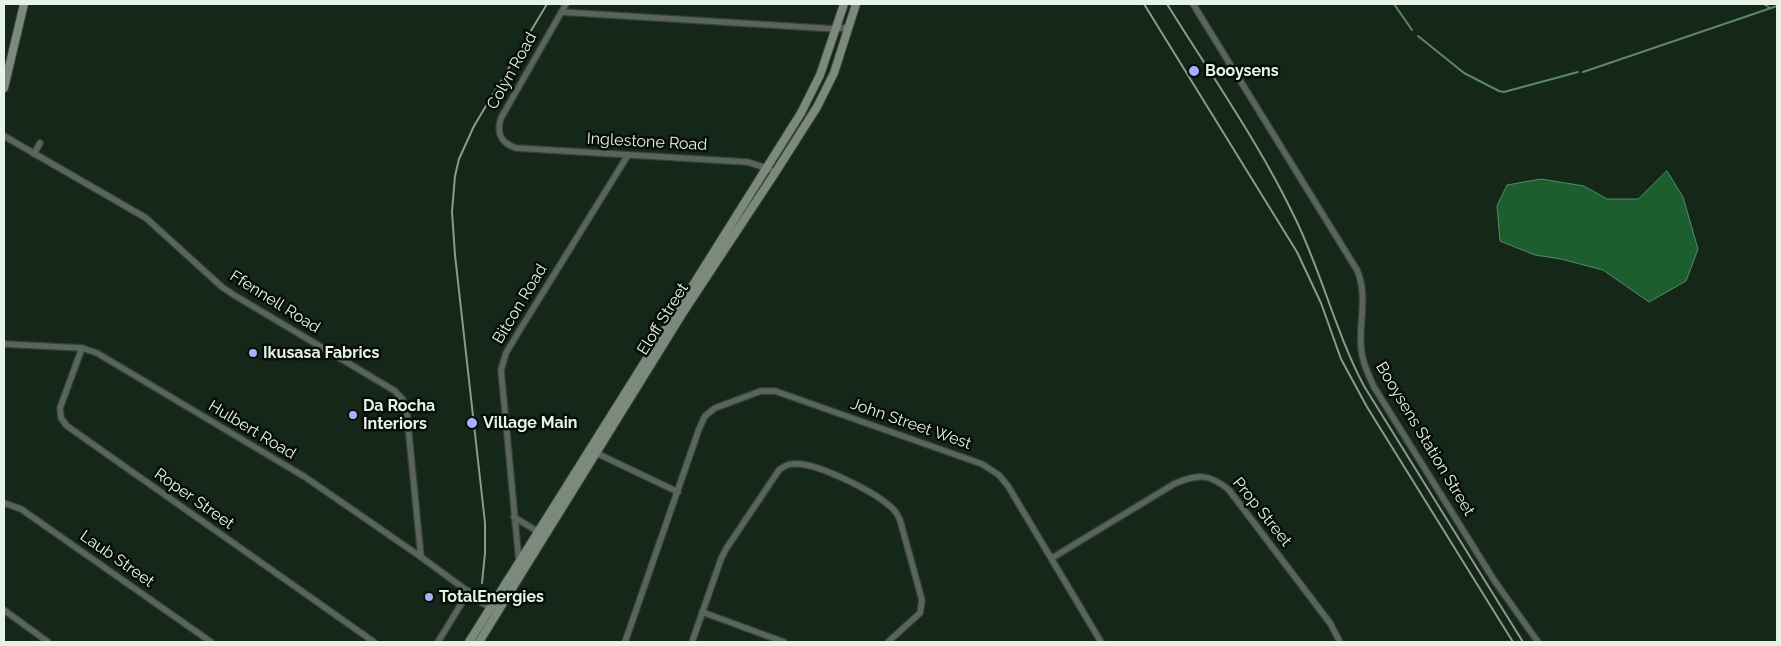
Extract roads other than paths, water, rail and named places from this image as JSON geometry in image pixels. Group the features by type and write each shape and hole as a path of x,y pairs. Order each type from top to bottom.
{"street":[{"path":"4,88 24,4"},
{"name":"Colyn Road","path":"516,148 503,141 499,135 498,127 501,118 566,4"},
{"name":"Eloff Street","path":"469,642 519,562 541,533 594,451 716,254 813,90 844,4"},
{"name":"Eloff Street","path":"716,254 775,173 827,89 856,4"},
{"name":"Booysens Station Street","path":"1193,4 1357,270 1363,291 1362,354 1374,387 1494,580 1538,642"},
{"path":"561,12 836,29 848,27"},
{"name":"Ffennell Road","path":"4,136 146,218 222,287 395,391 403,400 407,416 421,557"},
{"path":"34,154 40,143"},
{"name":"Inglestone Road","path":"516,148 747,162 767,168 775,173"},
{"name":"Bitcon Road","path":"519,562 501,370 502,362 628,155"},
{"name":"Hulbert Road","path":"4,344 82,348 96,353 306,477 499,611"},
{"name":"Roper Street","path":"82,348 60,408 62,418 67,426 374,642"},
{"name":"John Street West","path":"625,642 704,416 715,408 761,391 775,391 962,456 988,467 999,475 1008,486 1052,558 1101,642"},
{"path":"594,451 678,492"},
{"path":"692,642 721,559 772,478 786,466 799,464 852,482 895,511 900,520 922,604 920,613 888,642"},
{"name":"Prop Street","path":"1052,558 1174,484 1188,478 1200,476 1210,478 1219,481 1229,490 1326,616 1340,642"},
{"name":"Laub Street","path":"4,503 21,508 211,642"},
{"path":"514,517 541,533"},
{"name":"Eloff Street","path":"479,642 499,611 541,533"},
{"path":"438,642 468,591"},
{"path":"4,610 48,642"},
{"path":"702,612 784,642"}],"waterway":[{"path":"1394,4 1412,30"},
{"path":"1764,4 1770,8"},
{"path":"1583,72 1777,6"},
{"path":"1418,36 1464,73 1499,91 1504,92 1578,72"}],"railway":[{"path":"482,583 485,523 455,255 452,212 455,176 459,159 474,126 547,4"},
{"path":"1144,4 1297,252 1321,303 1341,359 1367,407 1513,642"},
{"path":"1167,4 1251,137 1282,192 1314,261 1345,345 1364,386 1523,642"}],"place":[{"name":"Booysens","path":"1194,71"},
{"name":"Ikusasa Fabrics","path":"253,353"},
{"name":"Da Rocha Interiors","path":"353,415"},
{"name":"Village Main","path":"472,423"},
{"name":"TotalEnergies","path":"429,597"}]}
